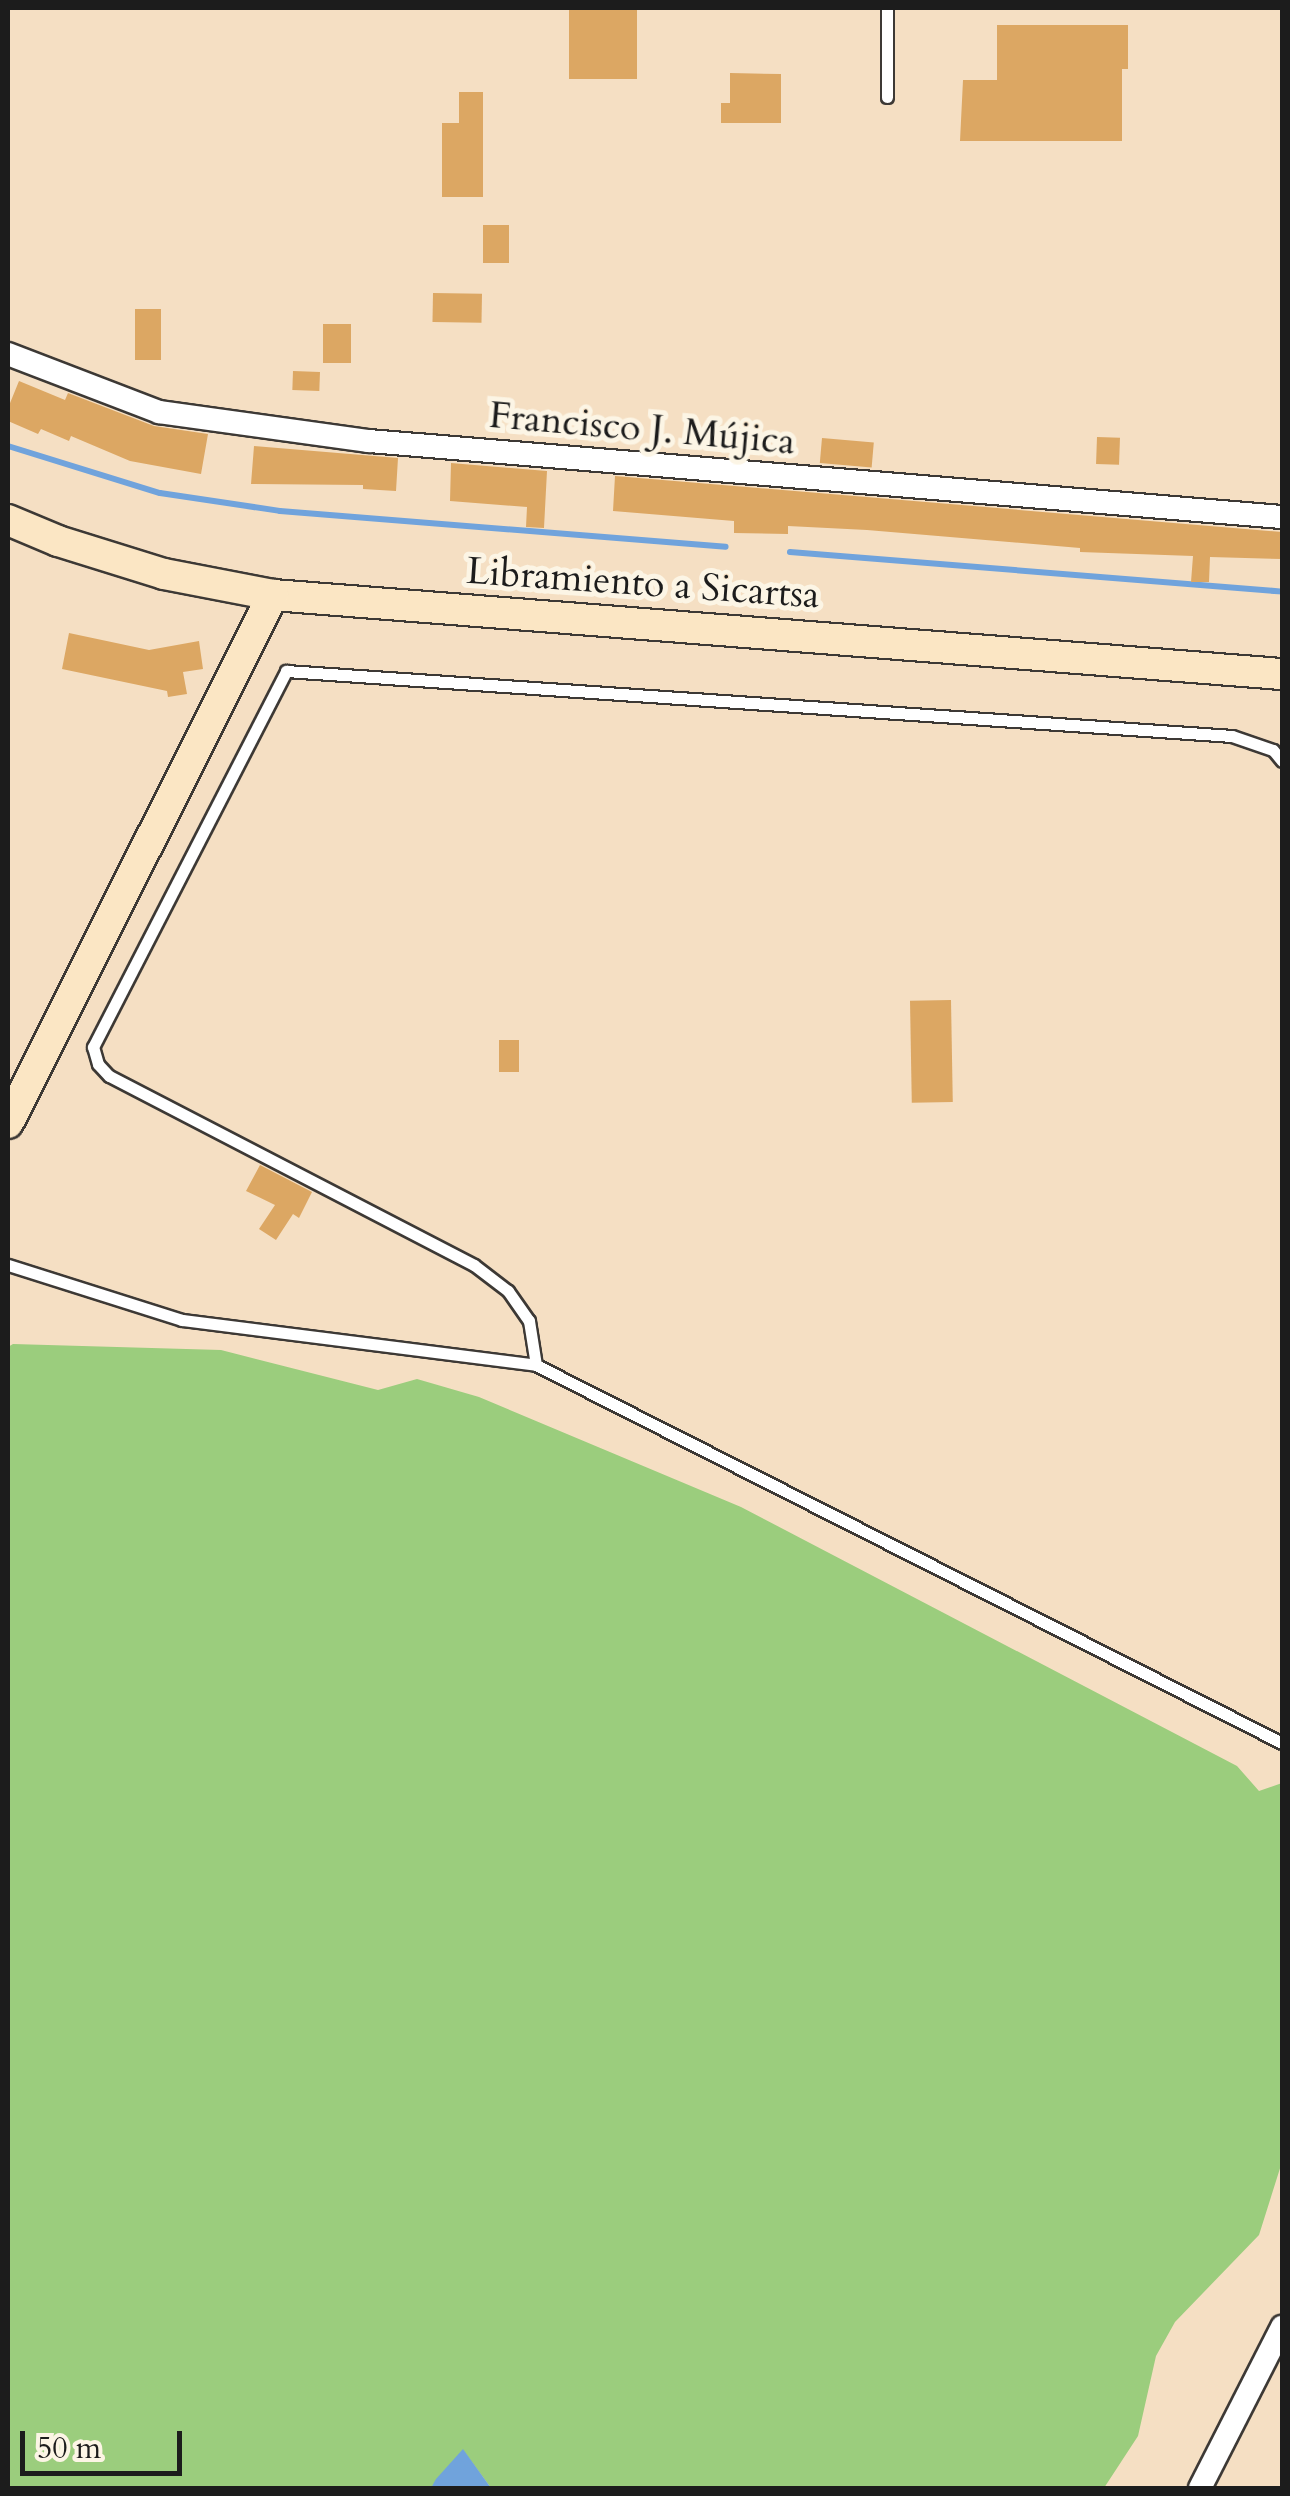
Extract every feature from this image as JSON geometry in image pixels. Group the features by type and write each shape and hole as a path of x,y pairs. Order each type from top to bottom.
{"main road":[{"name":"Libramiento a Sicartsa","path":"8,520 58,541 164,574 273,595 1282,674"},
{"path":"8,1123 273,595"}],"street":[{"name":"Francisco J. Mújica","path":"8,354 160,412 369,441 1282,517"},
{"path":"1200,2488 1282,2327"}],"lane":[{"path":"887,8 887,97"},
{"path":"536,1364 529,1321 508,1290 474,1265 109,1076 98,1064 93,1048 286,672 1232,736 1273,750 1282,760"},
{"path":"8,1265 182,1320 536,1364 1282,1743"}],"green space":[{"path":"13,1344 221,1350 378,1390 417,1379 479,1397 741,1507 1237,1766 1259,1791 1282,1783 1282,2162 1259,2235 1175,2322 1156,2356 1138,2436 1104,2488 491,2488 463,2450 431,2488 8,2488 8,1347"}],"water":[{"path":"463,2449 491,2488 431,2488 436,2479"}],"building":[{"path":"569,8 637,8 637,79 569,79"},
{"path":"997,25 1128,25 1128,69 1122,69 1122,141 960,141 963,80 997,80"},
{"path":"730,73 781,74 781,123 721,123 721,103 730,103"},
{"path":"459,92 483,92 483,197 442,197 442,123 459,123"},
{"path":"483,225 509,225 509,263 483,263"},
{"path":"433,293 482,294 481,323 432,322"},
{"path":"135,309 161,309 161,360 135,360"},
{"path":"323,324 351,324 351,363 323,363"},
{"path":"293,371 320,372 319,391 292,390"},
{"path":"19,381 65,400 68,393 154,426 208,434 201,474 130,461 71,436 69,441 41,429 38,434 8,421 8,408"},
{"path":"1097,437 1120,438 1119,465 1096,464"},
{"path":"822,438 874,443 872,467 820,463"},
{"path":"254,446 398,458 396,491 363,489 363,485 251,484"},
{"path":"451,463 547,471 544,528 526,527 527,507 450,501"},
{"path":"615,476 1282,532 1282,559 1210,557 1209,582 1191,582 1193,556 1080,552 1080,548 788,526 788,534 734,533 734,521 613,511"},
{"path":"69,633 149,650 199,641 203,669 183,672 187,694 168,697 167,691 62,669"},
{"path":"951,1000 953,1102 912,1103 910,1001"},
{"path":"499,1040 519,1040 519,1072 499,1072"},
{"path":"260,1165 312,1192 299,1218 293,1214 276,1240 259,1229 275,1205 246,1191"}],"waterway":[{"path":"8,446 160,493 280,511 726,547"},
{"path":"790,552 1282,592"}]}
